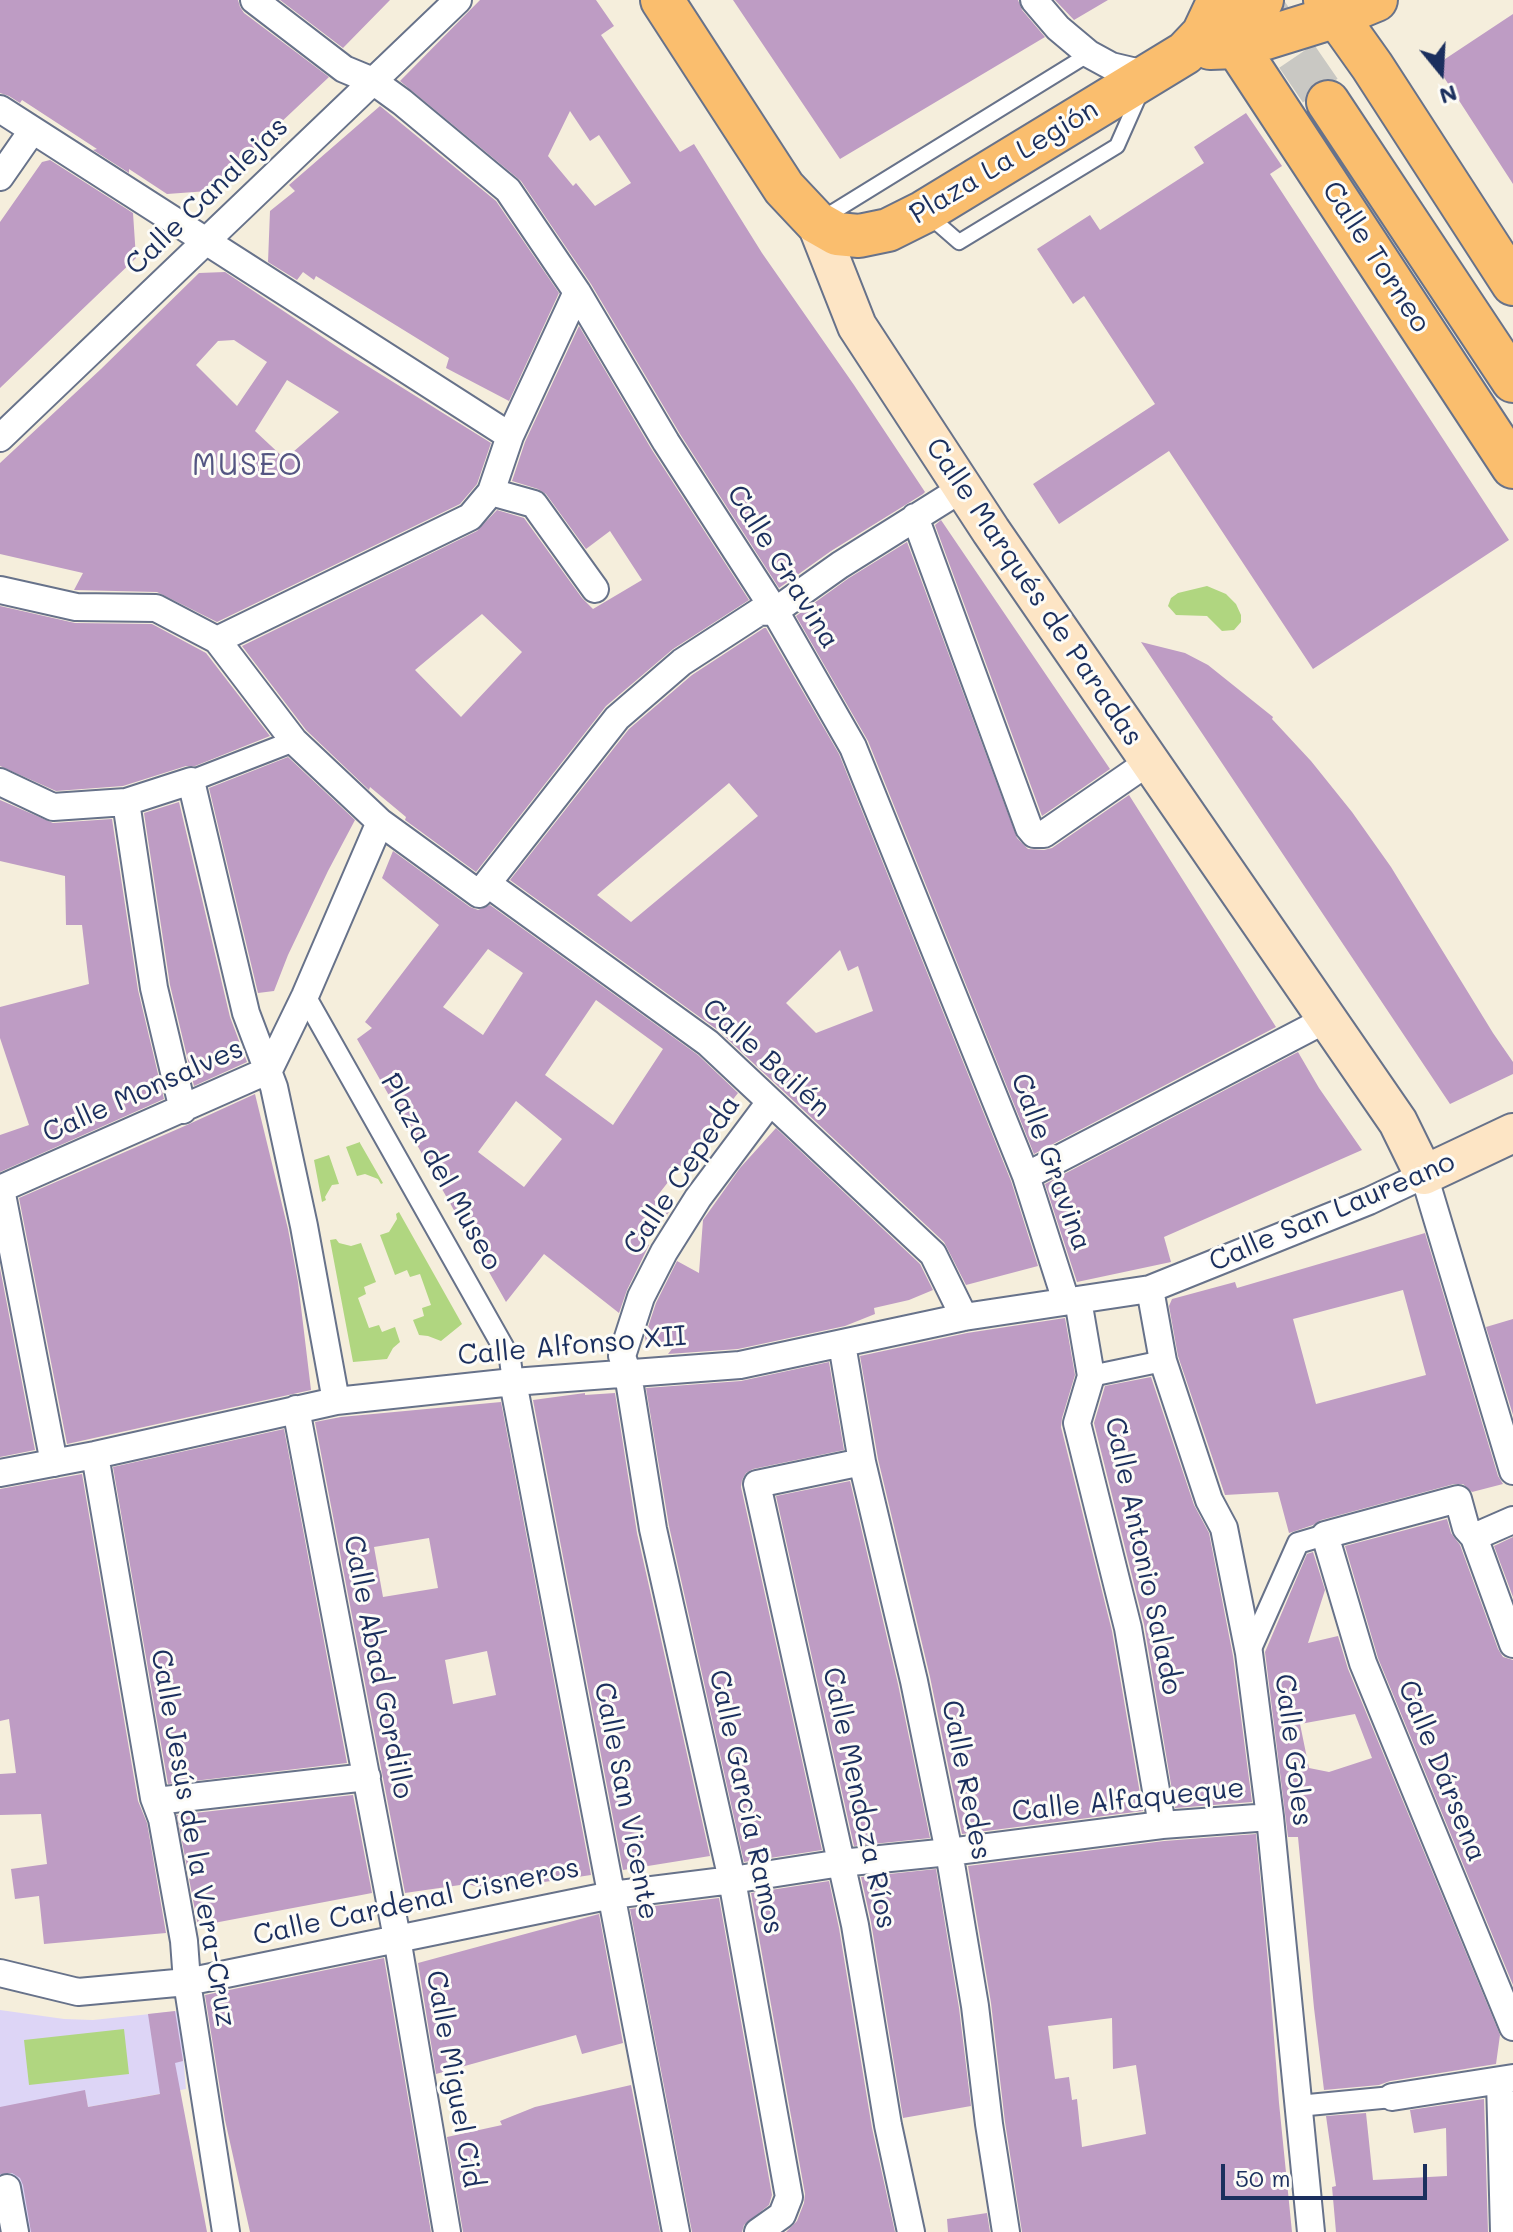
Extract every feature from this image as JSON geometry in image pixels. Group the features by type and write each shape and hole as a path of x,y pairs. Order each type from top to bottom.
{"main road":[{"name":"Calle Marqués de Paradas","path":"662,0 784,188 816,222 857,326 963,488 1398,1122 1424,1175"},
{"path":"1237,47 1262,0"},
{"path":"1185,53 1237,47 1331,8 1376,0"},
{"path":"1185,53 1203,34 1214,3"},
{"path":"1331,8 1507,267"},
{"name":"Calle Torneo","path":"1237,47 1513,467"},
{"name":"Plaza La Legión","path":"816,222 837,234 859,236 888,230 924,212 1185,53"},
{"name":"Calle Torneo","path":"1328,102 1513,381"},
{"name":"Calle San Laureano","path":"1424,1175 1513,1133"}],"street":[{"name":"Calle Gravina","path":"254,0 344,69 373,81 402,102 508,190 577,292 666,442 775,611 853,747 1026,1176 1072,1301"},
{"name":"Calle Canalejas","path":"5,426 207,241 458,0"},
{"path":"1034,0 1058,28 1089,54 1111,66 1149,75"},
{"path":"1214,3 1237,47"},
{"path":"0,109 510,436"},
{"path":"0,177 32,131"},
{"path":"217,640 470,517 491,492 510,436 577,292"},
{"path":"484,889 617,718 682,662 759,612 775,611 840,565 963,488"},
{"path":"491,492 534,504 595,589"},
{"path":"915,517 1029,828 1034,834 1044,834 1150,761"},
{"name":"Calle Bailén","path":"0,590 76,607 156,608 217,640 294,741 380,822 484,889 708,1043 933,1254 964,1317"},
{"path":"0,782 53,807 126,802 191,781 294,741"},
{"path":"191,781 246,1013 274,1087 304,1226 336,1401"},
{"path":"126,802 154,988 183,1110"},
{"path":"269,1070 305,996 380,822"},
{"name":"Plaza del Museo","path":"305,996 510,1359 513,1382"},
{"path":"1026,1176 1327,1019"},
{"name":"Calle Monsalves","path":"0,1189 269,1070"},
{"name":"Calle Cepeda","path":"628,1374 622,1356 641,1297 664,1252 698,1198 770,1102"},
{"path":"1424,1175 1513,1471"},
{"name":"Calle San Laureano","path":"1150,1289 1369,1201 1424,1175"},
{"path":"0,1189 54,1463"},
{"name":"Calle Alfonso XII","path":"0,1473 336,1401 513,1382 740,1365 964,1317 1150,1289"},
{"name":"Calle Goles","path":"1150,1289 1163,1361 1209,1500 1224,1528 1249,1653 1270,1817 1311,2232"},
{"name":"Calle Antonio Salado","path":"1072,1301 1091,1376 1077,1423 1128,1628 1162,1825"},
{"name":"Calle Redes","path":"842,1344 862,1462 914,1681 949,1852 975,2006 1006,2232"},
{"path":"1091,1376 1163,1361"},
{"name":"Calle García Ramos","path":"628,1374 653,1529 732,1880 789,2197 782,2215 758,2232"},
{"name":"Calle San Vicente","path":"513,1382 676,2232"},
{"name":"Calle Abad Gordillo","path":"296,1409 397,1938"},
{"name":"Calle Jesús de la Vera-Cruz","path":"95,1455 154,1798 162,1819 184,1941 187,1982 226,2232"},
{"name":"Calle Mendoza Ríos","path":"862,1462 757,1484 855,1925 888,2125 911,2232"},
{"path":"1249,1653 1298,1543 1458,1499 1466,1528 1474,1537 1513,1644"},
{"path":"1474,1537 1513,1520"},
{"name":"Calle Dársena","path":"1325,1535 1363,1663 1513,2027"},
{"path":"156,1801 367,1777"},
{"name":"Calle Alfaqueque","path":"612,1895 841,1863 1162,1825 1270,1817"},
{"name":"Calle Cardenal Cisneros","path":"0,1973 78,1992 187,1982 612,1895"},
{"name":"Calle Miguel Cid","path":"397,1938 447,2232"},
{"path":"1298,2106 1392,2097 1506,2079 1504,2232"},
{"path":"7,2188 15,2232"}],"lane":[{"path":"816,222 1089,54"}],"shaded area":[{"path":"0,2010 93,2020 179,2011 186,2089 88,2107 85,2091 104,2232 23,2232 11,2173 0,2176"}],"green space":[{"path":"1207,586 1226,594 1236,604 1241,622 1234,630 1222,631 1207,616 1176,615 1168,606 1171,598 1178,593"},
{"path":"360,1142 383,1183 365,1174 357,1176 346,1147"},
{"path":"329,1155 339,1184 332,1185 326,1200 322,1202 314,1160"},
{"path":"399,1212 462,1324 441,1341 419,1335 413,1320 424,1316 422,1308 431,1305 420,1274 410,1277 407,1270 395,1275 380,1235 389,1232"},
{"path":"336,1239 351,1246 361,1243 376,1282 364,1287 366,1294 358,1298 369,1328 379,1325 382,1332 395,1327 400,1342 387,1359 353,1362 330,1240"},
{"path":"124,2029 129,2074 29,2085 24,2040"}],"building":[{"path":"0,0 238,0 244,13 329,77 208,191 167,194 93,150 97,149 22,100 20,103 0,93"},
{"path":"280,0 390,0 343,48"},
{"path":"480,0 596,0 614,26 601,35 680,152 694,144 762,253 925,492 779,588 680,434 591,284 521,181 400,81","holes":["570,111 590,141 599,135 631,183 595,206 548,156"]},
{"path":"733,0 1018,0 1022,10 1045,37 840,159"},
{"path":"1055,0 1108,0 1074,20"},
{"path":"1513,14 1513,184 1436,65"},
{"path":"380,106 496,201 559,293 509,401 446,368 449,358 316,276 314,280 303,272 297,280 268,262 270,211 295,191 289,185"},
{"path":"1246,113 1282,166 1270,174 1509,540 1313,669 1169,451 1059,524 1033,484 1155,404 1084,296 1073,304 1037,249 1090,215 1100,230 1204,163 1194,147"},
{"path":"50,160 133,213 136,258 0,388 0,222 42,162"},
{"path":"225,272 345,352 491,443 477,484 460,504 217,622 157,592 74,590 83,573 0,554 0,463 199,273","holes":["234,340 267,362 237,406 196,365 218,341","287,380 339,412 285,459 255,431"]},
{"path":"579,326 652,450 749,600 673,649 606,706 476,872 405,820 406,817 370,787 369,790 306,730 242,646 477,531 497,510 524,518 593,609 642,580 610,531 586,549 546,494 512,481 525,442","holes":["482,614 522,652 461,717 415,670"]},
{"path":"941,520 1110,769 1042,816 935,525"},
{"path":"907,542 1017,838 1028,849 1052,848 1129,795 1276,1027 1034,1154 868,741 796,616"},
{"path":"0,606 75,623 152,624 206,653 270,736 195,766 186,766 123,786 56,791 0,766"},
{"path":"766,628 839,754 1011,1181 1038,1266 966,1285 944,1242 719,1031 510,880 629,729 692,675","holes":["729,783 758,816 631,922 597,895","840,950 848,971 858,966 873,1011 816,1033 786,1003"]},
{"path":"1141,642 1185,653 1208,665 1273,717 1311,761 1391,867 1513,1062 1513,1074 1450,1104"},
{"path":"288,757 355,820 288,955 274,991 258,993 209,788"},
{"path":"0,800 53,823 112,819 138,990 164,1099 0,1172 0,1135 29,1125 0,1038 0,1007 89,984 82,925 66,925 65,876 0,861"},
{"path":"179,802 230,1017 247,1062 194,1086 170,985 144,813"},
{"path":"393,851 470,907 478,910 490,905 698,1055 738,1093 654,1200 669,1212 645,1243 649,1245 619,1313 544,1254 506,1302 357,1039 372,1028 365,1022 439,925 382,878","holes":["488,949 523,973 483,1035 443,1007","596,1000 663,1049 613,1125 545,1075","516,1101 562,1139 524,1187 478,1152"]},
{"path":"1298,1052 1362,1150 1164,1237 1171,1262 1077,1282 1045,1184"},
{"path":"255,1094 288,1229 298,1282 311,1390 67,1444 19,1198"},
{"path":"776,1128 920,1264 933,1290 909,1300 874,1308 875,1314 845,1326 738,1349 668,1354 679,1340 646,1344 645,1336 656,1303 677,1261 699,1273 703,1220 740,1168"},
{"path":"1425,1233 1498,1476 1503,1484 1472,1492 1463,1484 1454,1484 1321,1520 1289,1533 1278,1492 1225,1495 1178,1356 1169,1306 1172,1299 1235,1282 1237,1288","holes":["1403,1290 1426,1375 1316,1404 1293,1319"]},
{"path":"0,1268 35,1450 0,1457"},
{"path":"1065,1318 1075,1375 1061,1427 1112,1631 1143,1811 962,1834 930,1677 878,1459 860,1356 967,1333"},
{"path":"1513,1319 1513,1415 1486,1327"},
{"path":"829,1362 844,1450 753,1469 746,1473 741,1487 822,1850 744,1862 669,1526 646,1388 741,1381"},
{"path":"1151,1377 1194,1505 1209,1533 1233,1656 1252,1802 1175,1808 1144,1624 1094,1423 1105,1386"},
{"path":"585,1393 615,1393 637,1533 710,1856 623,1870 533,1400"},
{"path":"501,1402 591,1875 491,1890 467,1884 405,1893 315,1422","holes":["429,1538 438,1588 383,1597 374,1547","487,1651 496,1695 453,1704 445,1660"]},
{"path":"284,1429 347,1763 168,1784 113,1467"},
{"path":"82,1474 138,1801 147,1823 166,1933 44,1944 39,1896 15,1899 11,1869 47,1864 41,1814 0,1815 0,1774 16,1773 9,1719 0,1721 0,1489"},
{"path":"850,1481 898,1684 930,1838 854,1846 776,1496"},
{"path":"1447,1519 1451,1533 1460,1545 1498,1649 1503,1657 1513,1660 1513,1985 1378,1658 1345,1546"},
{"path":"1513,1537 1513,1597 1494,1546"},
{"path":"1313,1552 1325,1590 1308,1643 1338,1636 1348,1669 1500,2035 1496,2064 1379,2085 1324,2090 1298,1837 1288,1837 1265,1652 1307,1554","holes":["1355,1714 1372,1758 1329,1772 1309,1768 1300,1724"]},
{"path":"353,1795 372,1893 198,1926 177,1815"},
{"path":"1256,1834 1292,2232 1022,2232 991,2003 968,1866 1164,1841","holes":["1112,2018 1113,2069 1136,2065 1146,2134 1082,2147 1077,2099 1072,2100 1069,2077 1055,2079 1048,2026"]},
{"path":"936,1869 959,2008 971,2106 903,2118 861,1877"},
{"path":"829,1881 872,2128 895,2232 786,2232 797,2221 805,2194 751,1893"},
{"path":"719,1898 772,2195 769,2205 744,2225 742,2232 692,2232 630,1909"},
{"path":"599,1914 623,2043 582,2054 576,2035 436,2074 418,1963"},
{"path":"384,1958 431,2232 250,2232 225,2120 205,1995"},
{"path":"175,2011 183,2061 175,2063 207,2232 31,2232 20,2178 12,2173 0,2174 0,2107 85,2090 88,2107 160,2094 148,2014"},
{"path":"631,2085 660,2232 463,2232 447,2137 502,2125 500,2121 535,2107"},
{"path":"1484,2099 1488,2232 1336,2232 1332,2187 1336,2186 1326,2116 1366,2113 1373,2180 1447,2176 1446,2128 1414,2133 1410,2110"},
{"path":"987,2213 990,2232 948,2232 947,2219"}],"tunnel":[{"path":"1261,4 1328,102"}],"district":[{"name":"MUSEO","path":"248,466"}]}
